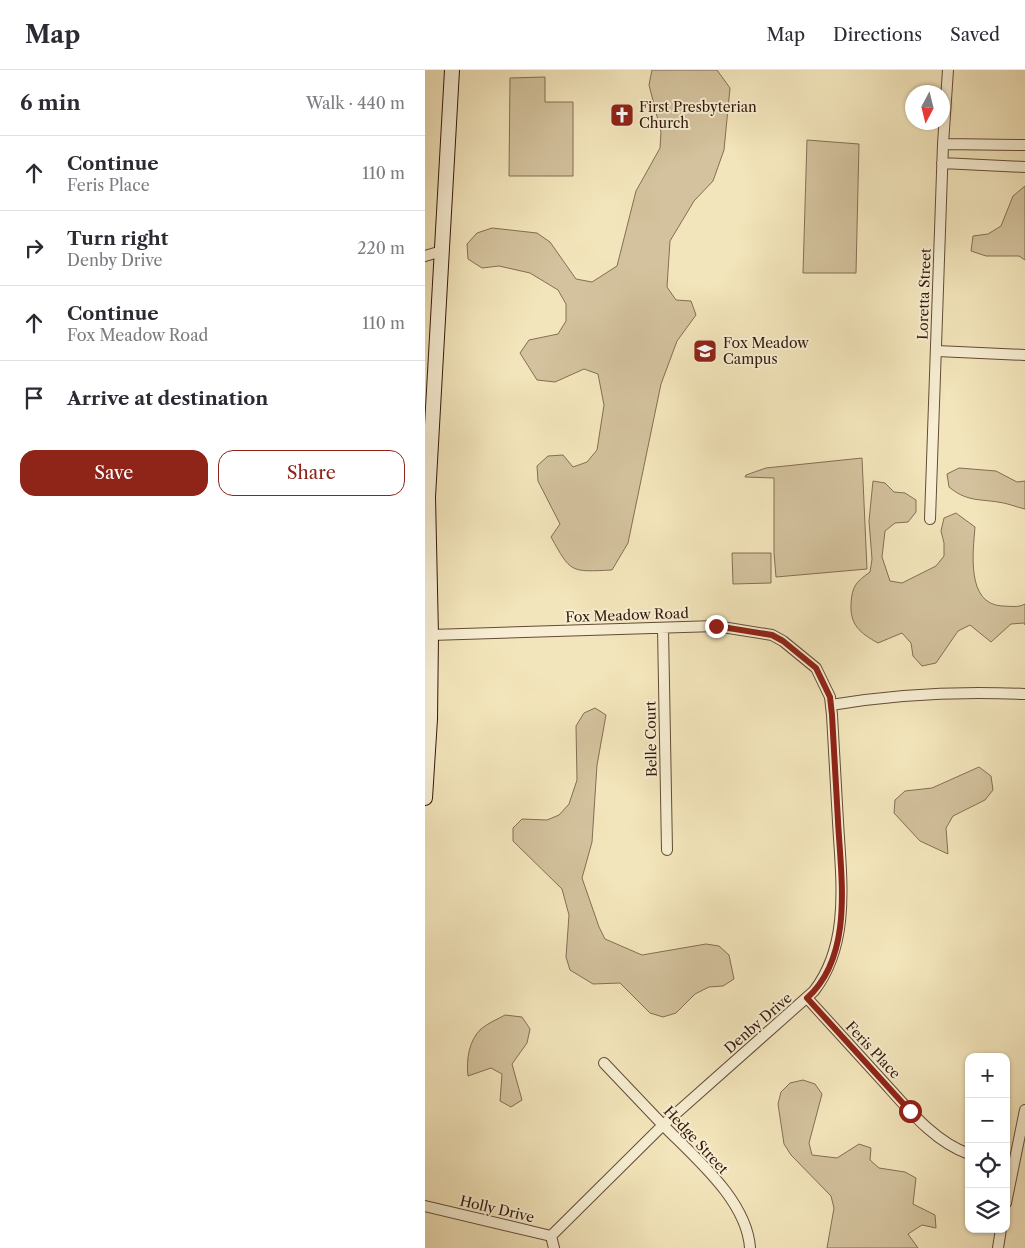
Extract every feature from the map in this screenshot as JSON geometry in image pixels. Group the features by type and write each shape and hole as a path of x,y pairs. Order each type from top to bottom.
{"main road":[{"path":"425,798 431,635 428,497 452,70"}],"street":[{"name":"Loretta Street","path":"930,519 947,70"},
{"path":"943,144 1025,145"},
{"path":"942,164 1025,167"},
{"path":"425,256 442,251"},
{"path":"937,351 1025,355"},
{"name":"Fox Meadow Road","path":"431,635 716,626 772,635 783,641 816,668 825,684 831,705"},
{"name":"Belle Court","path":"663,628 667,850"},
{"path":"831,705 874,698 921,694 1025,694"},
{"name":"Denby Drive","path":"551,1236 663,1125 807,998 825,978 836,948 840,930 841,871 831,705"},
{"name":"Feris Place","path":"807,998 910,1111 939,1137 965,1152"},
{"name":"Hedge Street","path":"604,1063 712,1174 737,1208 750,1248"},
{"path":"1010,1165 1025,1110"},
{"name":"Holly Drive","path":"425,1206 551,1236"},
{"path":"998,1248 1000,1233"},
{"path":"551,1236 554,1248"}],"shaded area":[{"path":"652,70 717,70 730,88 724,150 713,181 694,201 670,241 667,287 676,300 691,301 696,315 677,341 661,384 628,543 612,570 580,570 568,564 551,537 560,524 538,481 537,466 548,456 563,455 573,467 587,462 597,450 604,405 598,374 584,369 555,382 537,380 520,353 529,340 558,334 566,321 566,304 558,290 530,273 499,266 482,268 468,259 467,244 477,233 492,228 537,233 550,242 576,279 592,282 617,266 636,191 660,148 661,132 649,85"},
{"path":"545,77 545,102 573,102 573,176 509,176 510,78"},
{"path":"807,140 859,144 856,273 803,273"},
{"path":"1025,186 1025,260 1019,256 986,256 971,251 973,236 988,234 1001,226 1013,196"},
{"path":"862,458 867,569 776,577 774,553 774,478 745,477 746,475 766,468"},
{"path":"959,468 996,471 1017,482 1025,481 1025,509 972,499 955,492 949,487 947,474"},
{"path":"873,481 885,483 894,492 905,493 916,500 916,512 908,522 895,523 885,531 882,557 890,581 902,583 936,566 944,556 944,543 941,531 944,518 956,513 975,527 973,550 974,575 982,596 990,603 1002,606 1025,604 1025,625 1024,623 1011,624 991,642 970,625 958,631 936,663 922,666 913,656 911,643 902,633 878,643 861,632 852,618 851,604 852,593 856,585 870,572 872,559 869,521"},
{"path":"732,553 771,553 771,583 733,584"},
{"path":"595,708 606,715 597,765 592,842 582,878 605,939 642,955 706,944 719,946 729,955 734,979 723,986 709,987 695,994 676,1013 663,1017 650,1013 620,983 593,984 570,970 566,957 569,915 562,889 513,841 513,828 522,819 547,820 559,815 569,804 577,780 576,726 584,713"},
{"path":"979,767 991,776 993,790 985,800 953,816 946,828 948,854 920,841 894,813 895,800 905,791 932,788"},
{"path":"505,1015 522,1017 530,1029 527,1043 512,1064 522,1100 511,1107 500,1101 502,1074 491,1068 468,1076 467,1070 469,1051 477,1034 481,1029"},
{"path":"803,1080 815,1084 822,1094 809,1143 812,1155 837,1158 859,1144 871,1148 870,1160 879,1168 905,1172 916,1178 913,1204 935,1215 936,1228 922,1225 908,1234 918,1248 827,1248 834,1208 831,1196 791,1155 784,1144 778,1104 781,1092 790,1083"}],"place":[{"name":"First Presbyterian Church","path":"622,115"},
{"name":"Fox Meadow Campus","path":"705,351"}],"route":[{"path":"716,626 772,635 783,641 816,668 825,684 830,697 832,715 841,871 840,930 836,948 825,978 807,998 910,1111"}]}
